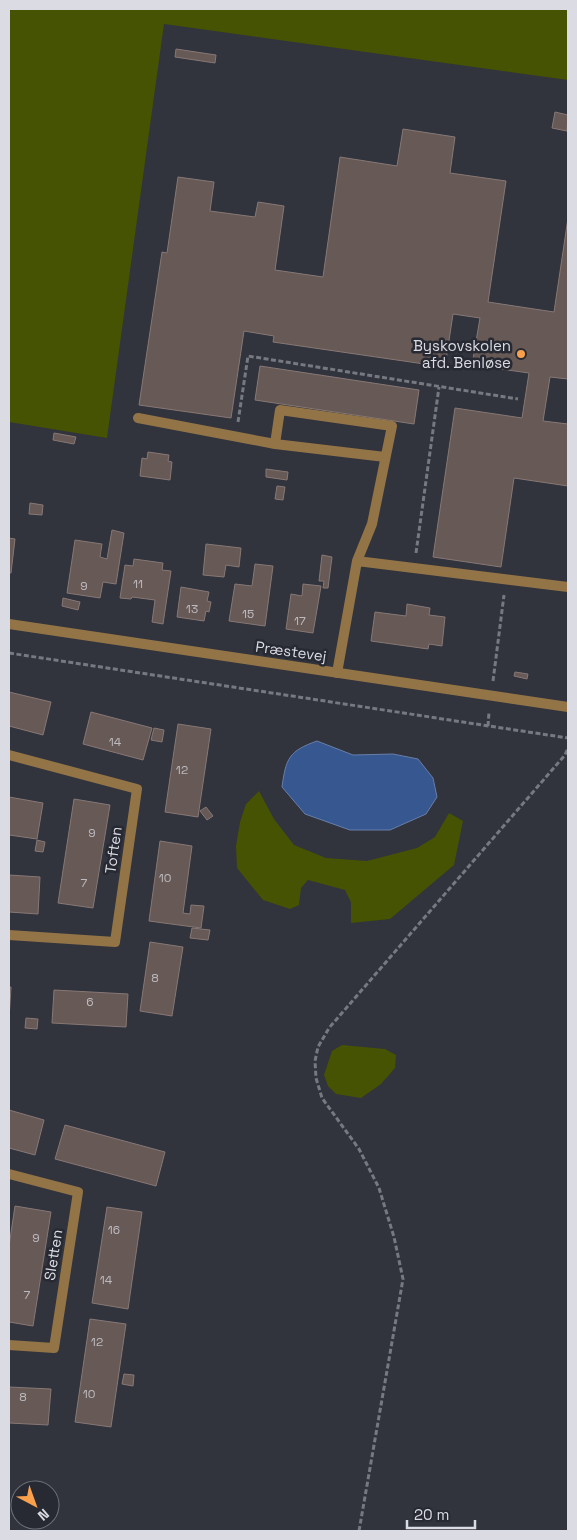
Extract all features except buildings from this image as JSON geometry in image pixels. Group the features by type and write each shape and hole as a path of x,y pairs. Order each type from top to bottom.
{"street":[{"path":"275,444 280,410 392,426 372,524 357,561 337,673"},
{"path":"138,418 275,444 385,457"},
{"path":"357,561 568,587"},
{"name":"Præstevej","path":"9,624 568,707"},
{"name":"Toften","path":"9,755 138,789 115,942 9,935"},
{"name":"Sletten","path":"9,1174 78,1192 54,1348 9,1346"}],"path":[{"path":"236,437 248,356 518,400"},
{"path":"414,568 440,387"},
{"path":"488,726 506,580"},
{"path":"9,653 568,738"},
{"path":"359,1531 403,1279 394,1237 378,1188 359,1149 322,1098 316,1078 315,1061 318,1047 329,1028 565,755 568,748"}],"green space":[{"path":"9,9 568,9 568,80 164,24 107,438 9,422"},
{"path":"259,791 274,819 294,845 326,858 367,861 417,848 435,837 449,813 463,821 454,865 390,919 351,923 351,902 345,890 308,880 301,888 299,905 290,909 263,900 237,868 236,846 240,822 246,804"},
{"path":"342,1045 385,1049 396,1055 395,1068 381,1084 361,1098 336,1094 328,1086 324,1075 332,1051"}],"water":[{"path":"317,741 353,755 393,754 418,759 433,778 437,797 426,814 390,830 350,830 305,814 282,787 285,769 290,757 300,748"}],"place":[{"name":"Byskovskolen afd. Benløse","path":"521,354"}]}
